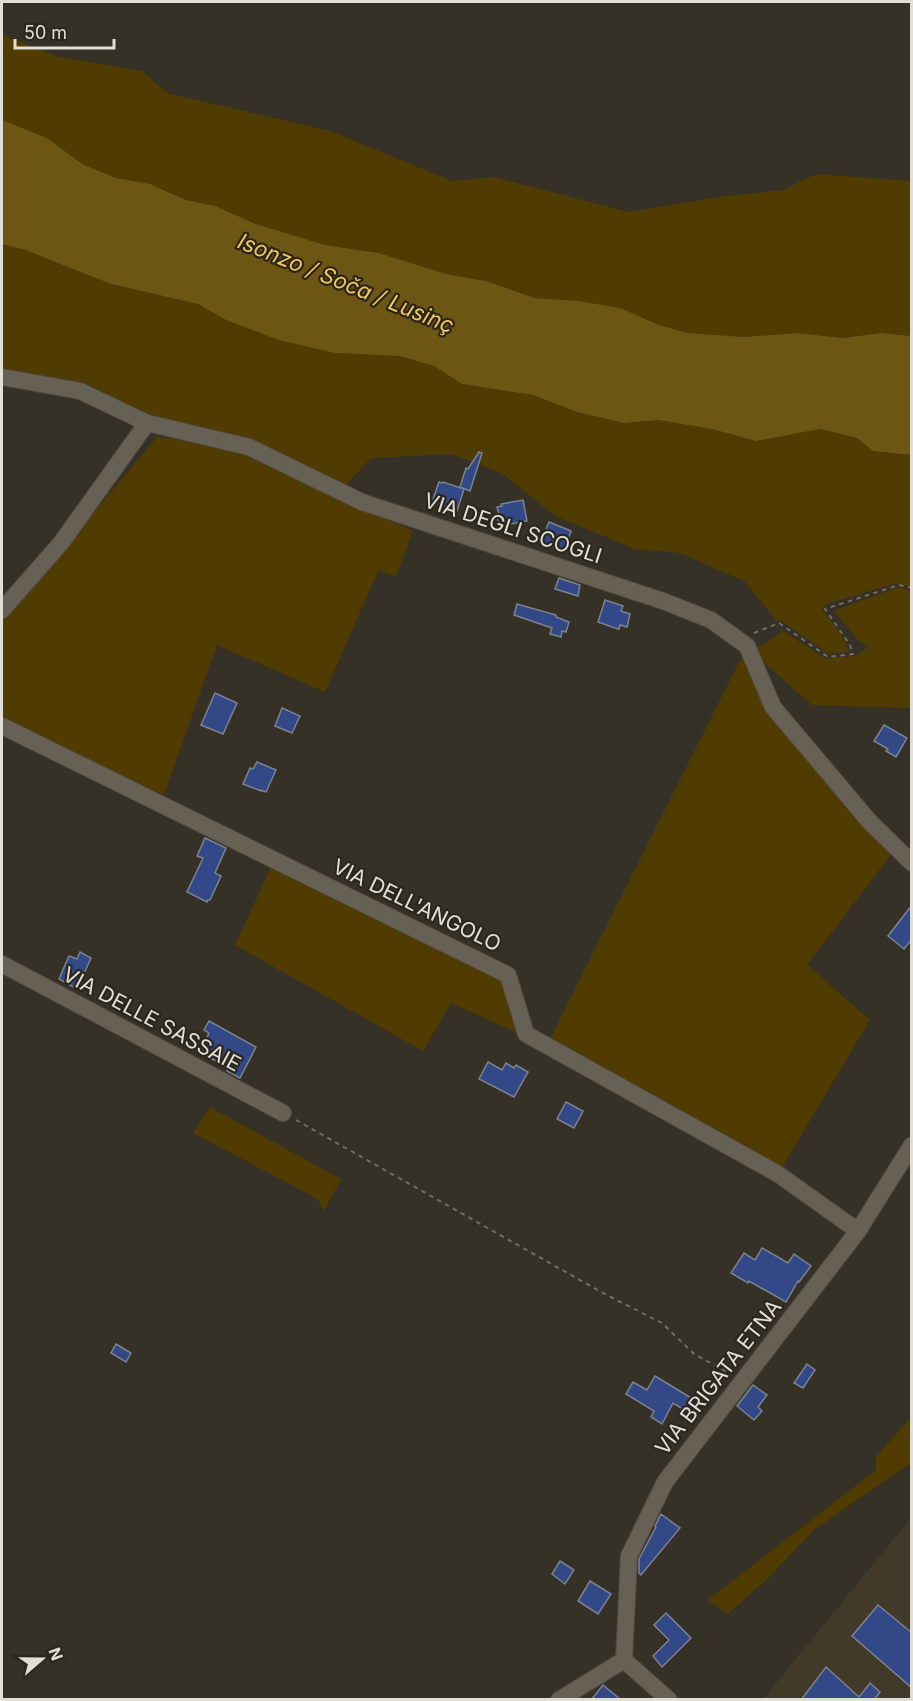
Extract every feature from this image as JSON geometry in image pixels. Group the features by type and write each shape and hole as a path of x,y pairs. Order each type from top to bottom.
{"street":[{"name":"VIA DEGLI SCOGLI","path":"2,377 80,391 147,423 249,447 362,502 711,620 747,646 773,707 869,821 912,863"},
{"path":"2,610 61,543 147,423"},
{"name":"VIA DELL'ANGOLO","path":"2,726 508,975 526,1034 778,1174 858,1231"},
{"name":"VIA DELLE SASSAIE","path":"2,964 283,1113"},
{"name":"VIA BRIGATA ETNA","path":"624,1660 629,1556 665,1482 858,1231 912,1145"},
{"path":"559,1700 624,1660 669,1700"}],"path":[{"path":"738,640 779,623 828,657 853,654 850,645 825,609 899,585 912,588"},
{"path":"283,1113 603,1293 662,1323 694,1354 744,1381"}],"shaded area":[{"path":"2,35 59,57 142,71 167,93 330,131 452,181 494,177 629,212 727,196 783,190 816,174 911,181 911,336 881,333 843,338 797,333 744,337 688,333 578,301 535,298 486,281 446,274 379,253 325,245 256,224 215,206 186,200 150,184 116,178 84,165 47,138 2,120"},
{"path":"2,244 25,250 111,284 198,304 226,320 335,353 400,356 434,366 462,384 533,395 577,412 624,423 658,420 712,429 756,441 820,429 857,438 873,451 911,455 911,587 897,583 826,604 822,609 843,638 849,652 828,654 782,621 777,621 744,581 680,553 635,549 555,516 502,473 451,454 371,458 343,488 153,419 87,384 2,368"},
{"path":"157,437 191,441 247,456 413,531 396,576 378,571 325,692 217,645 164,795 112,773 2,719 2,620"},
{"path":"898,587 911,591 911,708 812,705 752,652 783,631 824,658 856,656 868,647 857,639 834,611"},
{"path":"747,646 773,707 896,848 807,965 870,1020 778,1174 547,1045"},
{"path":"272,865 503,980 518,1033 451,1003 423,1051 235,945"},
{"path":"210,1107 341,1179 324,1211 318,1199 193,1133"},
{"path":"911,1417 911,1463 815,1529 766,1580 728,1614 708,1600 876,1470 876,1457"},
{"path":"911,1518 911,1699 763,1699"}],"water":[{"name":"Isonzo / Soča / Lusinç","path":"2,120 47,138 84,165 116,178 150,184 186,200 215,206 256,224 325,245 379,253 446,274 486,281 535,298 578,301 620,308 659,325 688,333 744,337 797,333 843,338 881,333 911,336 911,455 873,451 857,438 820,429 756,441 712,429 658,420 624,423 577,412 533,395 462,384 434,366 400,356 335,353 279,340 226,320 198,304 111,284 25,250 2,244"}],"building":[{"path":"479,452 482,453 470,491 460,487 466,468 468,469"},
{"path":"439,482 464,489 457,511 432,502"},
{"path":"523,500 527,521 499,526 496,515 499,515 497,507 502,506 501,504"},
{"path":"549,522 571,531 564,551 541,542"},
{"path":"559,578 580,585 578,596 555,589"},
{"path":"605,600 623,606 621,611 630,614 627,627 620,625 619,629 598,622"},
{"path":"517,604 556,615 569,622 566,632 562,631 561,637 550,634 552,628 514,615"},
{"path":"215,693 237,703 223,734 201,725"},
{"path":"282,708 300,716 292,733 275,726"},
{"path":"884,725 907,738 896,757 874,741"},
{"path":"257,762 276,770 266,792 243,784 250,768 253,769"},
{"path":"205,838 226,848 215,873 221,876 207,902 187,892 203,858 197,856"},
{"path":"912,905 912,939 904,949 888,936"},
{"path":"80,952 91,958 77,989 59,979 69,956 77,959"},
{"path":"209,1021 256,1047 240,1078 227,1071 228,1068 200,1052 209,1033 204,1030"},
{"path":"488,1062 502,1070 506,1063 514,1068 516,1065 528,1072 514,1097 479,1079"},
{"path":"566,1102 583,1111 574,1128 557,1119"},
{"path":"762,1248 788,1263 794,1254 811,1266 798,1281 786,1302 731,1273 744,1253 755,1260"},
{"path":"116,1344 131,1353 126,1362 111,1353"},
{"path":"807,1364 815,1370 803,1388 794,1383"},
{"path":"655,1376 693,1399 686,1411 673,1403 662,1424 651,1417 654,1411 626,1394 633,1382 647,1390"},
{"path":"753,1385 767,1395 758,1407 762,1411 754,1420 737,1406"},
{"path":"661,1514 680,1528 641,1575 639,1559"},
{"path":"560,1561 574,1570 565,1584 552,1574"},
{"path":"590,1581 611,1594 598,1614 578,1601"},
{"path":"878,1605 912,1633 912,1688 852,1636"},
{"path":"666,1613 691,1638 662,1667 653,1656 669,1640 654,1625"},
{"path":"826,1667 859,1697 870,1683 880,1692 874,1700 801,1700"},
{"path":"603,1685 621,1700 591,1700"}]}
